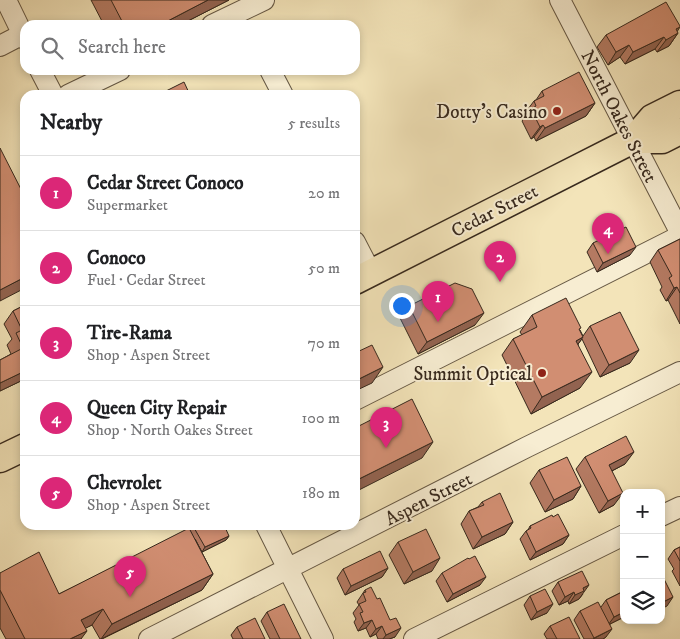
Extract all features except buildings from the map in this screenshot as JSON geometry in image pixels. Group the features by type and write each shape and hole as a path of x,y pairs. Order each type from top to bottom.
{"main road":[{"name":"Cedar Street","path":"363,277 633,140 652,118 680,104"},
{"name":"Cedar Street","path":"633,140 662,140 680,131"},
{"path":"0,459 20,449"}],"street":[{"path":"6,0 20,28"},
{"path":"245,18 264,0"},
{"name":"North Oakes Street","path":"560,0 680,232"},
{"path":"0,46 20,38"},
{"path":"43,75 50,90"},
{"path":"78,90 110,75"},
{"path":"272,75 280,90"},
{"path":"360,397 680,236"},
{"path":"360,264 363,277"},
{"name":"Aspen Street","path":"149,639 527,447 680,372"},
{"path":"665,514 680,507"},
{"path":"268,530 323,639"},
{"path":"414,639 620,537"}],"place":[{"name":"Dotty's Casino","path":"557,111"},
{"name":"Queen City Repair","path":"608,254"},
{"name":"Conoco","path":"500,282"},
{"name":"Cedar Street Conoco","path":"438,322"},
{"name":"Summit Optical","path":"542,373"},
{"name":"Tire-Rama","path":"386,448"},
{"name":"Chevrolet","path":"130,597"}]}
